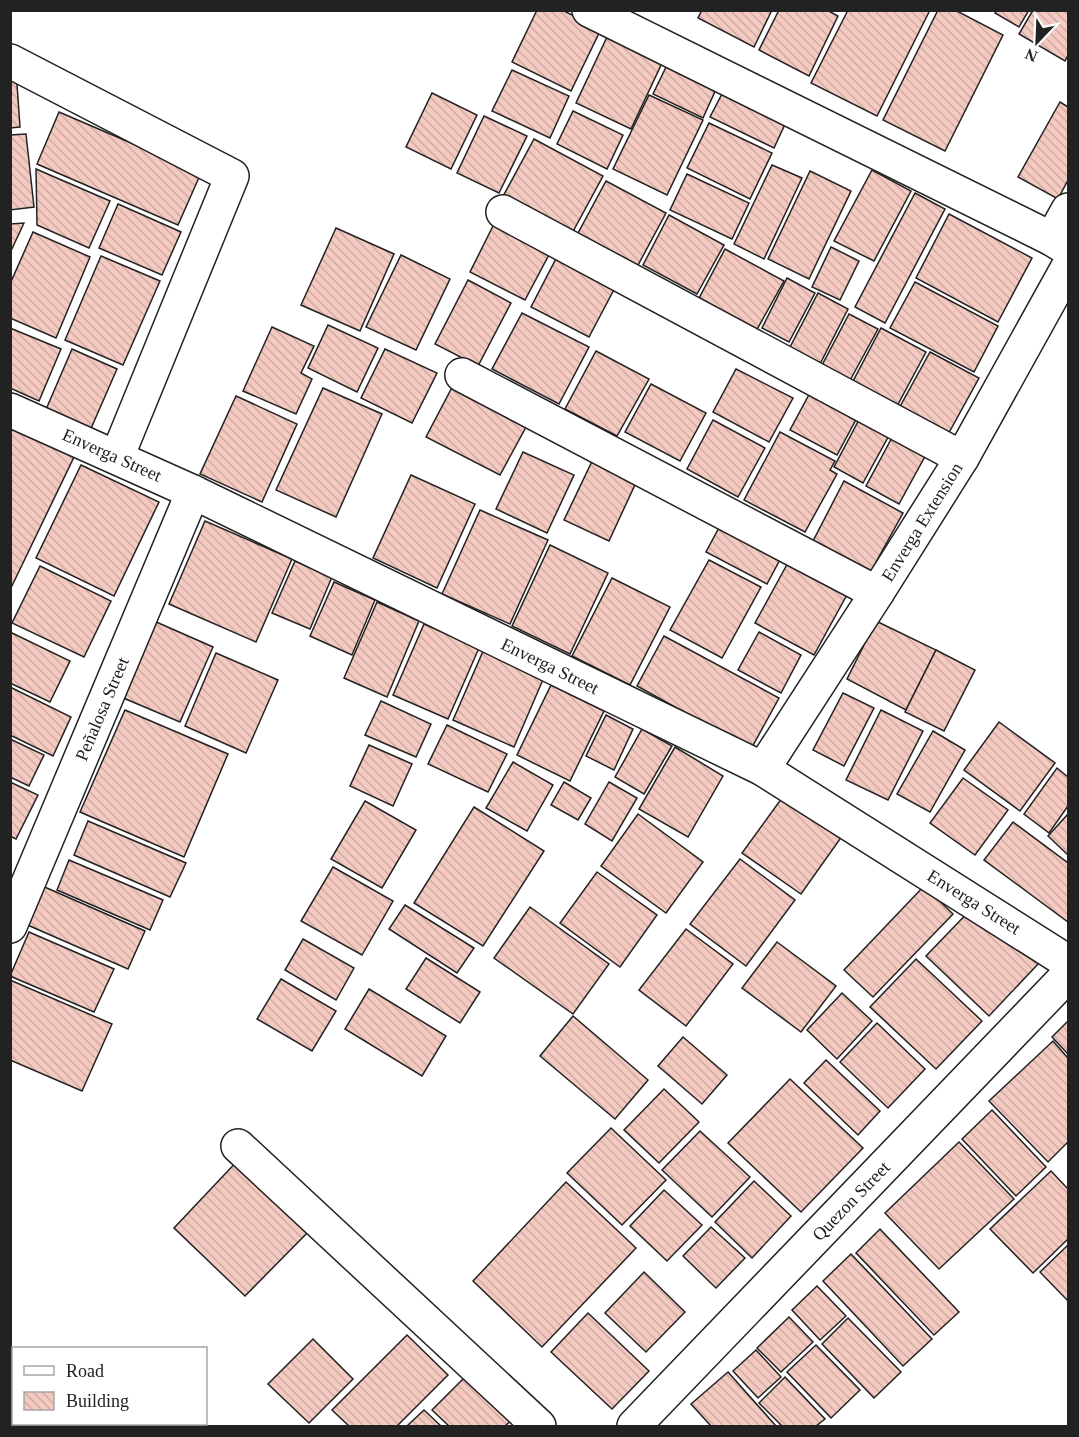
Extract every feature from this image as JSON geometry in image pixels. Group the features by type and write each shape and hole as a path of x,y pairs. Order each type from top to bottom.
{"street":[{"path":"589,10 1060,244 1068,210"},
{"path":"10,61 232,176 117,457"},
{"path":"503,212 962,458"},
{"name":"Enverga Extension","path":"763,769 962,458 1068,267"},
{"path":"462,375 877,593"},
{"name":"Enverga Street","path":"10,410 193,492 763,769 1068,962"},
{"name":"Peñalosa Street","path":"10,926 193,492"},
{"name":"Quezon Street","path":"634,1426 1068,975"},
{"path":"238,1146 539,1426"}],"building":[{"path":"537,10 562,10 601,29 571,91 512,62"},
{"path":"702,10 772,10 754,47 698,18"},
{"path":"779,10 827,10 838,16 809,76 759,50"},
{"path":"845,10 930,10 877,116 811,83 847,12"},
{"path":"938,10 955,10 1003,35 945,151 883,120"},
{"path":"997,10 1029,10 1019,27 995,13"},
{"path":"1033,10 1068,10 1068,55 1065,61 1019,34"},
{"path":"607,37 662,63 631,129 576,103"},
{"path":"668,63 717,87 703,118 653,94"},
{"path":"10,70 16,70 20,127 10,128"},
{"path":"512,70 569,96 550,138 492,111"},
{"path":"723,92 786,122 774,148 710,117"},
{"path":"432,93 477,115 451,169 406,147"},
{"path":"649,95 703,120 667,195 613,169"},
{"path":"1060,102 1068,107 1068,180 1058,199 1018,177"},
{"path":"573,111 623,135 607,169 557,144"},
{"path":"59,112 201,173 178,225 37,164"},
{"path":"484,116 527,136 499,193 457,173"},
{"path":"709,123 772,153 750,199 687,168"},
{"path":"26,134 34,207 10,210 10,135"},
{"path":"534,139 603,176 570,237 501,200"},
{"path":"772,165 802,178 764,259 734,244"},
{"path":"36,169 110,201 89,248 37,225"},
{"path":"872,170 911,191 874,261 834,241"},
{"path":"810,171 851,191 809,279 768,259"},
{"path":"687,174 749,203 732,239 670,210"},
{"path":"606,181 666,213 637,267 577,235"},
{"path":"915,193 945,209 885,323 855,307"},
{"path":"118,204 181,232 162,275 99,248"},
{"path":"949,214 1032,258 998,322 916,278"},
{"path":"669,215 724,245 697,294 643,265"},
{"path":"495,222 551,251 525,300 470,272"},
{"path":"24,223 10,253 10,224"},
{"path":"336,228 394,254 360,331 301,305"},
{"path":"33,232 90,257 56,338 10,318 10,284"},
{"path":"831,247 859,261 840,300 812,287"},
{"path":"561,249 619,280 589,337 531,307"},
{"path":"725,249 784,281 755,333 697,302"},
{"path":"401,255 450,279 416,350 366,327"},
{"path":"101,256 160,281 123,365 65,340"},
{"path":"787,278 815,293 789,342 762,328"},
{"path":"468,280 511,303 478,366 435,344"},
{"path":"915,282 998,326 974,372 890,328"},
{"path":"818,293 848,309 819,366 788,351"},
{"path":"522,313 589,347 559,404 492,369"},
{"path":"849,314 878,329 848,384 820,369"},
{"path":"328,325 378,348 357,392 308,368"},
{"path":"272,327 314,346 301,373 312,379 296,414 243,391"},
{"path":"10,328 61,349 39,401 10,388"},
{"path":"881,328 926,352 896,408 851,385"},
{"path":"72,349 117,369 89,433 44,414"},
{"path":"385,349 437,373 412,423 361,398"},
{"path":"596,351 649,379 617,436 565,409"},
{"path":"930,352 979,378 946,438 897,412"},
{"path":"736,369 793,398 769,442 713,412"},
{"path":"458,376 532,416 500,475 426,437"},
{"path":"651,384 706,413 680,461 625,432"},
{"path":"323,388 382,414 336,517 276,490"},
{"path":"812,389 859,414 837,455 790,430"},
{"path":"236,396 297,424 262,502 200,474"},
{"path":"862,414 892,430 863,483 834,467"},
{"path":"713,420 765,448 738,497 687,469"},
{"path":"10,427 74,457 10,590"},
{"path":"780,432 835,461 830,470 837,474 805,532 744,500"},
{"path":"895,432 929,449 899,504 866,486"},
{"path":"523,452 574,475 547,533 496,509"},
{"path":"595,455 639,476 609,541 564,520"},
{"path":"81,465 159,502 114,596 36,558"},
{"path":"411,475 475,504 437,588 373,558"},
{"path":"844,481 903,513 870,573 812,543"},
{"path":"480,510 548,540 510,624 442,594"},
{"path":"205,521 292,559 256,642 169,604"},
{"path":"722,522 783,554 767,584 706,552"},
{"path":"550,545 608,573 570,654 512,626"},
{"path":"790,559 849,591 814,655 755,623"},
{"path":"709,560 761,587 722,658 670,630"},
{"path":"295,561 332,577 310,629 272,613"},
{"path":"40,566 111,601 84,657 12,623"},
{"path":"612,578 670,607 630,685 572,656"},
{"path":"334,582 375,600 352,655 310,636"},
{"path":"377,602 419,621 387,697 344,678"},
{"path":"154,621 213,647 180,722 121,697"},
{"path":"876,621 936,650 906,710 847,679"},
{"path":"424,624 479,648 448,719 393,695"},
{"path":"10,632 70,661 50,702 10,683"},
{"path":"759,632 801,655 781,693 738,670"},
{"path":"664,636 779,698 751,749 637,686"},
{"path":"484,649 545,675 514,747 453,720"},
{"path":"936,650 975,670 944,731 905,712"},
{"path":"216,653 278,680 246,753 185,726"},
{"path":"551,685 604,711 570,781 517,755"},
{"path":"10,687 71,717 53,756 10,735"},
{"path":"843,693 874,708 844,766 813,750"},
{"path":"381,701 431,724 416,757 365,735"},
{"path":"125,710 228,754 184,857 80,812"},
{"path":"881,710 923,731 888,800 846,780"},
{"path":"606,715 633,729 614,770 586,756"},
{"path":"999,722 1055,763 1020,811 964,770"},
{"path":"447,725 507,754 488,792 428,764"},
{"path":"642,729 672,746 644,794 615,777"},
{"path":"933,731 965,750 930,812 897,794"},
{"path":"10,739 44,755 29,786 10,777"},
{"path":"369,745 412,764 393,806 350,786"},
{"path":"675,747 723,776 688,837 639,809"},
{"path":"513,762 553,785 527,831 486,808"},
{"path":"1057,768 1068,777 1068,806 1049,833 1024,814"},
{"path":"963,778 1008,810 975,855 930,823"},
{"path":"10,782 38,795 16,839 10,836"},
{"path":"564,782 591,798 578,820 551,805"},
{"path":"609,782 637,798 612,841 585,824"},
{"path":"787,791 845,832 801,894 742,853"},
{"path":"365,801 416,830 382,888 331,859"},
{"path":"474,807 544,851 483,946 414,903"},
{"path":"638,814 703,862 666,913 601,866"},
{"path":"1068,814 1068,855 1048,836"},
{"path":"88,821 186,863 170,897 74,855"},
{"path":"1013,822 1068,863 1068,922 984,860"},
{"path":"740,859 795,900 746,966 690,924"},
{"path":"69,860 163,900 150,930 57,890"},
{"path":"333,867 393,901 362,955 301,921"},
{"path":"597,872 657,915 620,967 560,923"},
{"path":"40,885 145,931 128,969 23,923"},
{"path":"924,886 953,914 873,997 844,970"},
{"path":"976,904 1039,963 989,1016 926,956"},
{"path":"405,905 474,948 457,973 389,929"},
{"path":"530,907 609,964 573,1014 494,958"},
{"path":"686,929 733,964 686,1026 639,990"},
{"path":"29,932 114,969 94,1012 10,976"},
{"path":"303,939 354,968 336,1000 285,970"},
{"path":"777,942 836,986 801,1032 742,988"},
{"path":"426,958 480,992 460,1023 406,989"},
{"path":"916,959 982,1021 936,1069 870,1007"},
{"path":"281,979 336,1011 312,1051 257,1019"},
{"path":"10,980 112,1024 82,1091 10,1060"},
{"path":"369,989 446,1036 422,1076 345,1029"},
{"path":"842,993 872,1021 837,1059 807,1030"},
{"path":"573,1016 648,1080 615,1119 540,1056"},
{"path":"1068,1021 1068,1054 1052,1037"},
{"path":"877,1023 925,1069 888,1108 840,1062"},
{"path":"683,1037 727,1075 702,1104 658,1066"},
{"path":"1053,1041 1068,1058 1068,1142 1048,1162 989,1101"},
{"path":"826,1060 880,1111 858,1135 804,1083"},
{"path":"790,1079 863,1148 801,1212 728,1143"},
{"path":"664,1089 699,1122 659,1163 624,1130"},
{"path":"992,1110 1046,1167 1016,1196 962,1139"},
{"path":"611,1128 666,1180 622,1225 567,1173"},
{"path":"700,1131 750,1177 712,1217 662,1170"},
{"path":"959,1142 1014,1199 939,1269 885,1213"},
{"path":"241,1157 313,1227 245,1296 174,1228"},
{"path":"1051,1171 1068,1189 1068,1239 1033,1273 990,1229"},
{"path":"754,1181 791,1216 752,1258 715,1222"},
{"path":"566,1182 636,1248 542,1347 473,1281"},
{"path":"664,1190 702,1225 667,1261 630,1226"},
{"path":"711,1227 745,1258 716,1288 683,1256"},
{"path":"880,1229 959,1312 934,1335 856,1253"},
{"path":"1068,1245 1068,1301 1040,1272"},
{"path":"851,1254 932,1339 903,1366 823,1281"},
{"path":"644,1272 685,1312 646,1352 605,1313"},
{"path":"817,1286 846,1316 820,1340 792,1310"},
{"path":"588,1313 649,1371 612,1409 551,1352"},
{"path":"789,1317 813,1342 781,1372 757,1348"},
{"path":"848,1318 901,1372 874,1398 822,1344"},
{"path":"407,1335 448,1375 397,1426 349,1426 332,1410"},
{"path":"313,1339 353,1379 309,1423 268,1384"},
{"path":"816,1345 860,1390 831,1418 787,1372"},
{"path":"756,1350 781,1377 758,1398 733,1371"},
{"path":"728,1372 776,1426 711,1426 691,1404"},
{"path":"469,1373 514,1418 505,1426 449,1426 432,1410"},
{"path":"785,1377 825,1419 816,1426 782,1426 759,1403"},
{"path":"424,1410 441,1426 407,1426"}]}
